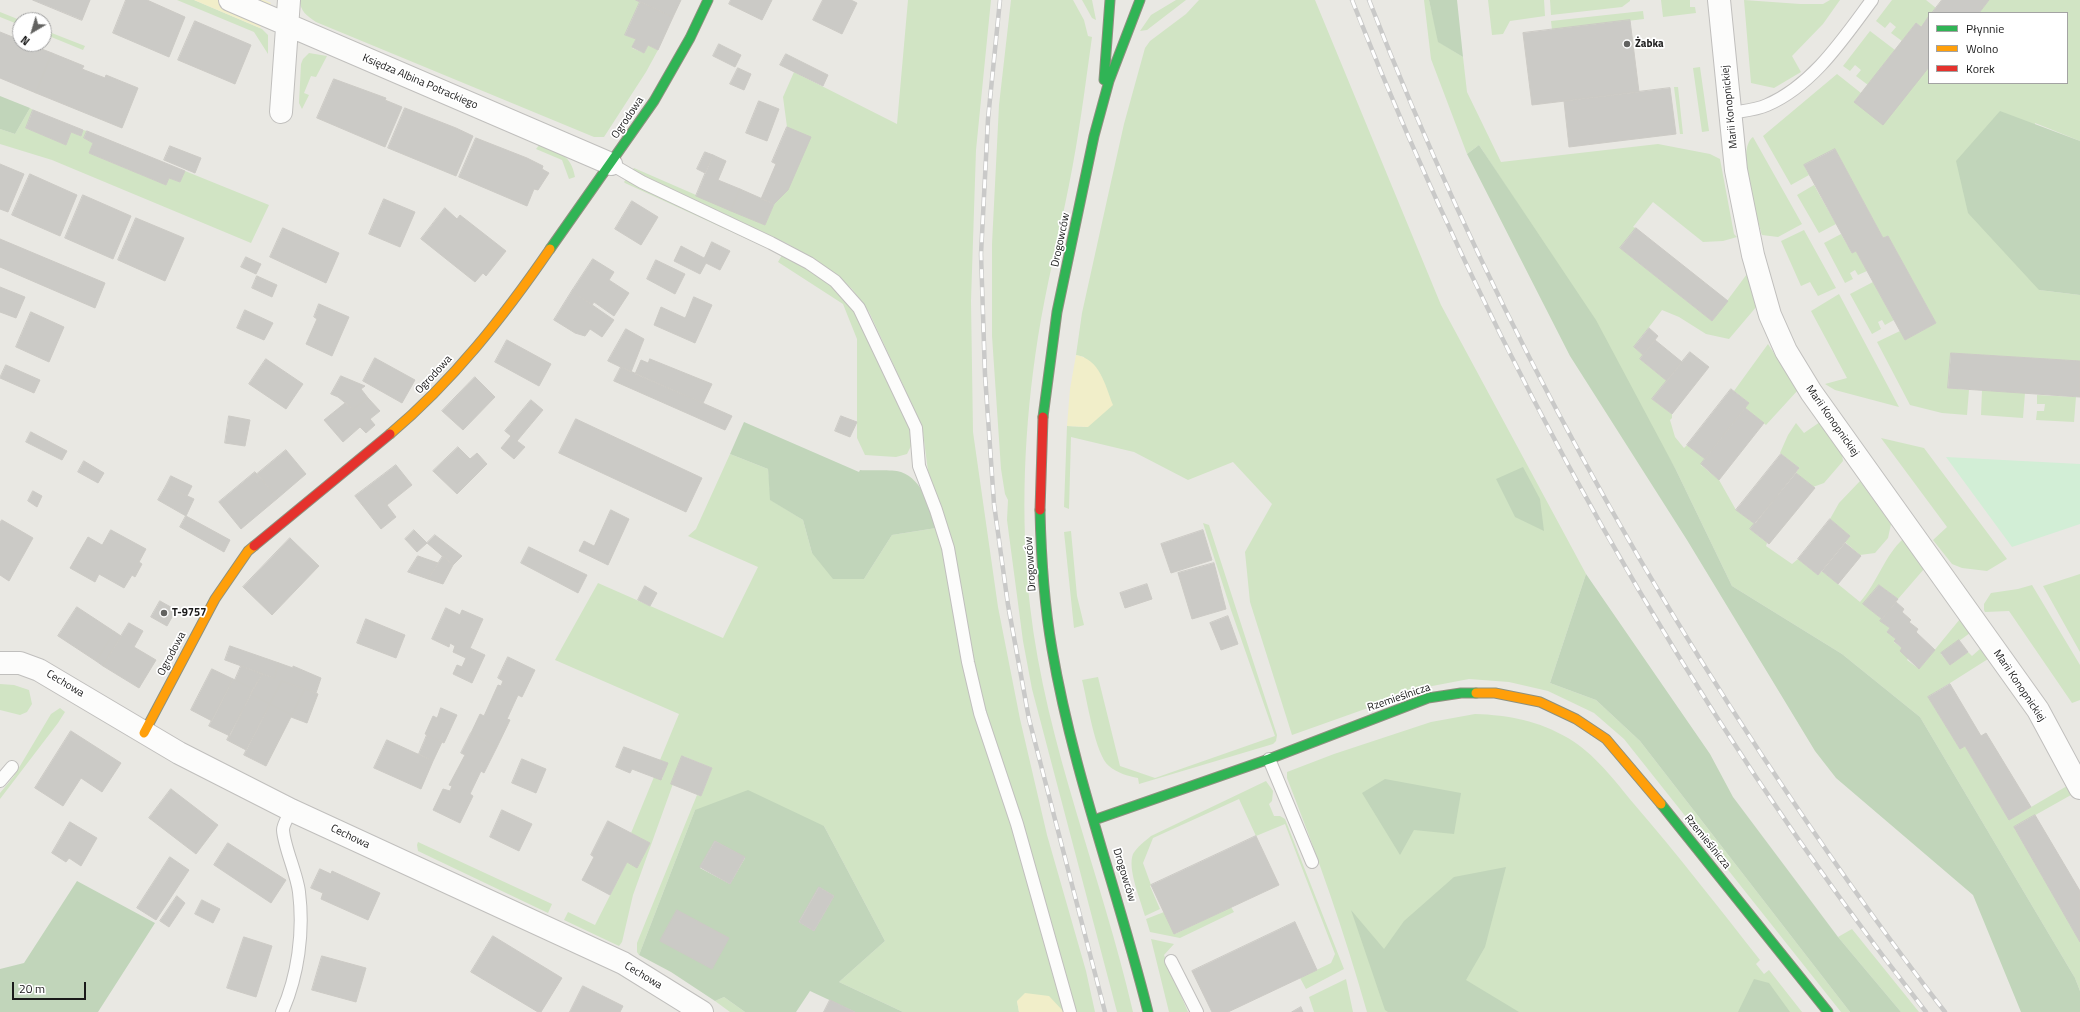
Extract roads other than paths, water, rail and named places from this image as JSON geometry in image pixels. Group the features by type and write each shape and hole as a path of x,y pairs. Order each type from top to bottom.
{"street":[{"name":"Księdza Albina Potrackiego","path":"230,0 611,164"},
{"path":"281,112 286,25 289,0"},
{"name":"Ogrodowa","path":"144,733 215,599 248,551 417,411 443,384 511,305 654,101 690,38 708,0"},
{"name":"Drogowców","path":"1110,0 1101,107 1052,342 1042,430 1040,488 1044,588 1052,649 1065,716 1094,820 1122,911 1148,1012"},
{"name":"Drogowców","path":"1101,107 1140,0"},
{"name":"Marii Konopnickiej","path":"1719,0 1736,170 1750,241 1770,315 1786,351 1811,392 2038,710 2080,788"},
{"name":"Cechowa","path":"0,663 20,663 39,670 144,733 291,810 623,963 702,1012"},
{"name":"Rzemieślnicza","path":"1094,820 1269,759 1428,698 1461,692 1495,693 1540,702 1576,719 1606,739 1659,801 1828,1012"}],"lane":[{"path":"1731,113 1765,106 1786,95 1830,56 1872,0"},
{"path":"611,164 642,182 771,242 809,263 835,282 859,308 916,428 919,466 936,510 948,548 968,662 980,713 1017,824 1070,1012"},
{"path":"1269,759 1312,862"},
{"path":"0,781 12,767"},
{"path":"282,1012 288,997 294,970 301,925 299,891 283,829 291,810"},
{"path":"1171,961 1196,1012"}],"railway":[{"path":"1000,0 988,119 981,254 985,375 994,504 1008,605 1029,719 1105,1012"},
{"path":"1352,0 1408,135 1468,267 1533,398 1602,527 1676,653 1755,776 1838,895 1926,1012"},
{"path":"1369,0 1412,105 1458,210 1507,312 1559,414 1613,513 1731,708 1794,803 1868,909 1945,1012"}],"place":[{"name":"Żabka","path":"1627,44"},
{"name":"T-9757","path":"164,613"}]}
